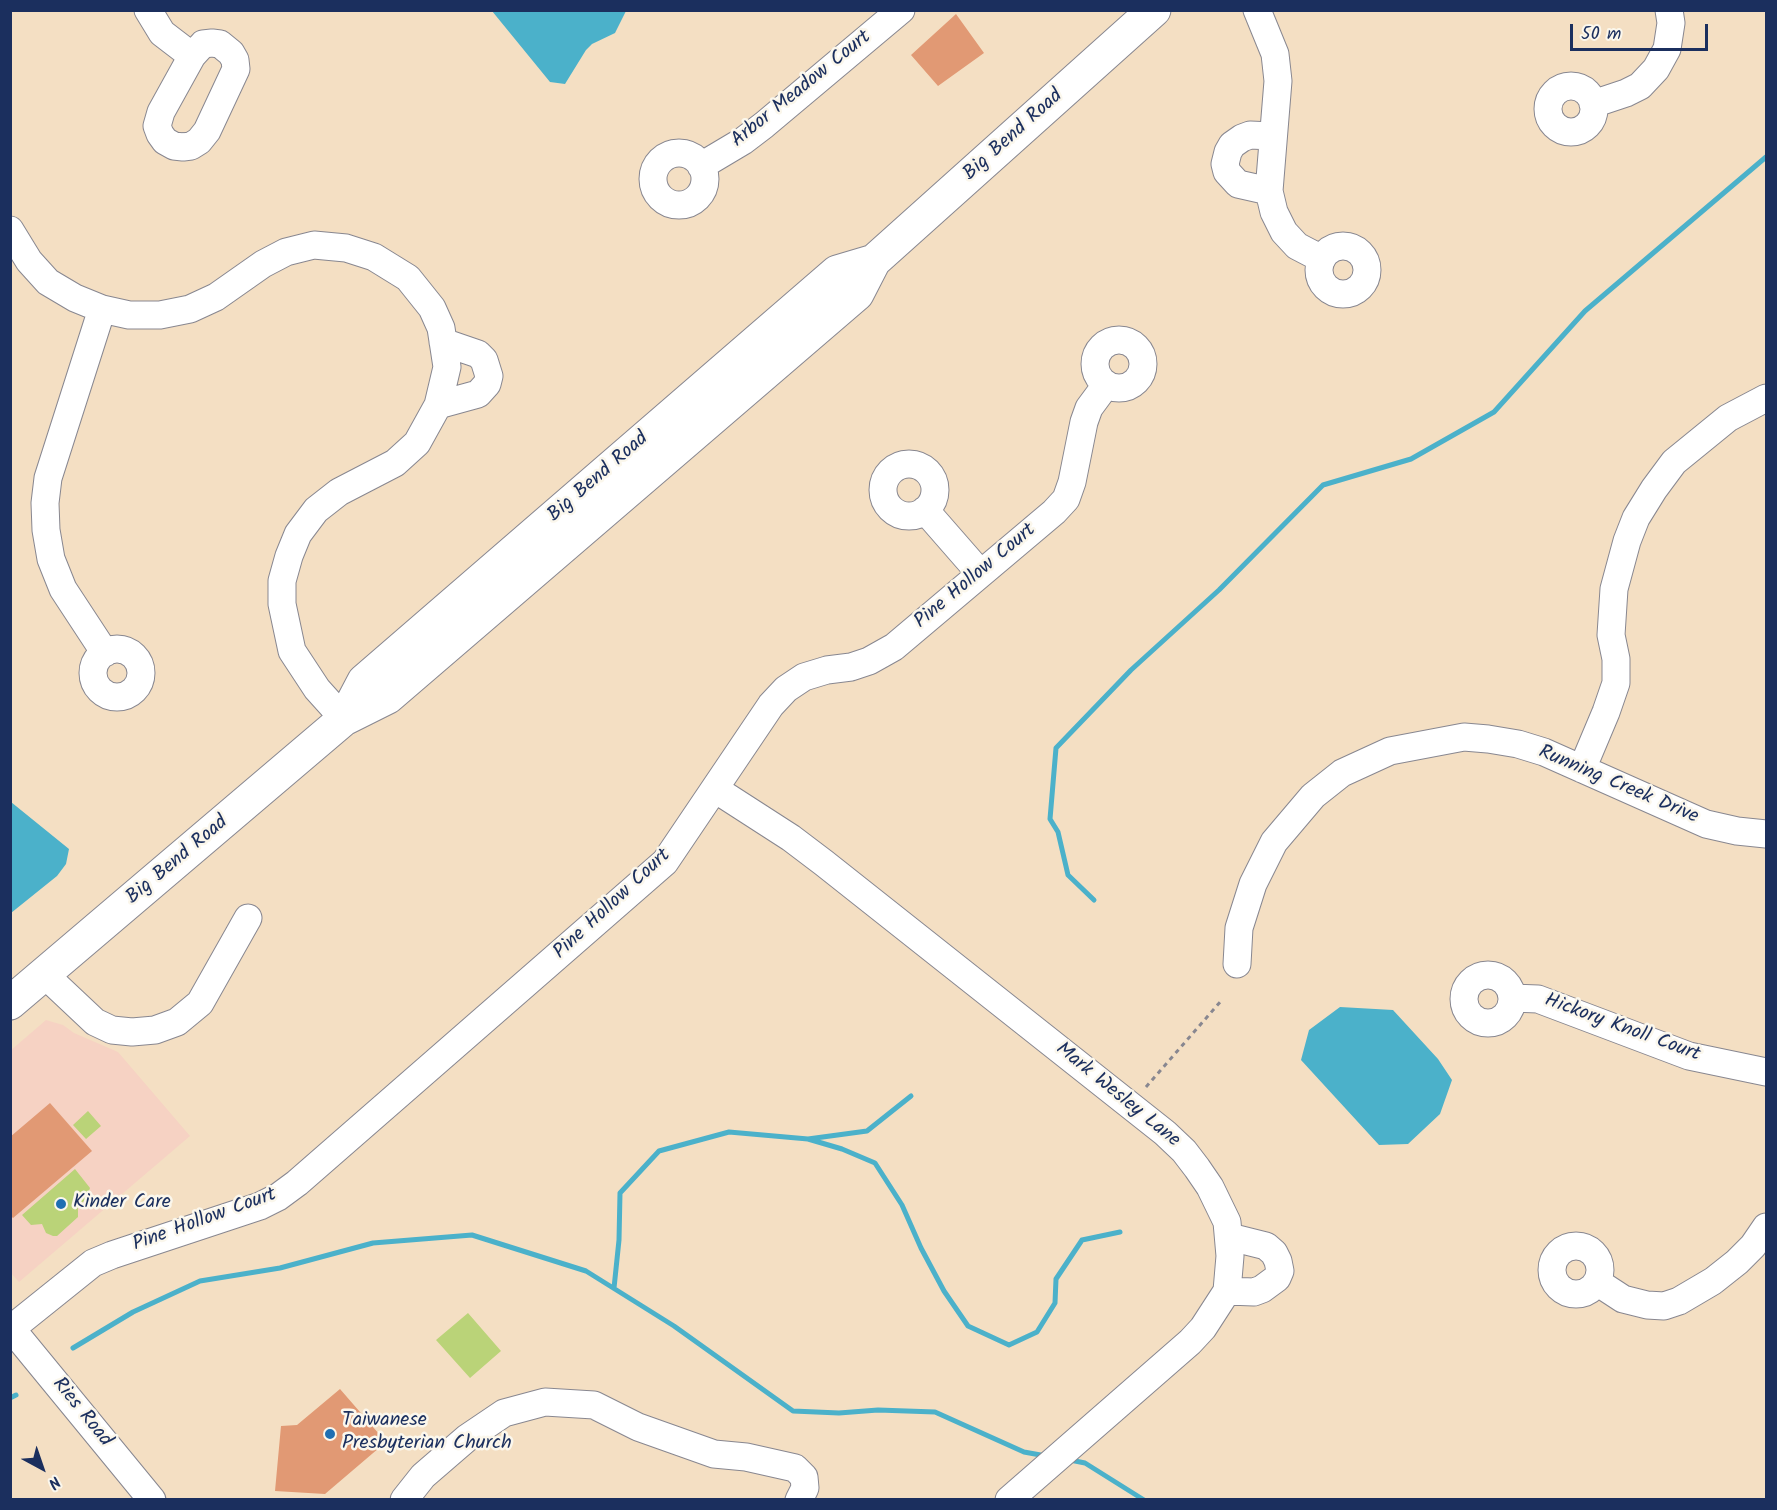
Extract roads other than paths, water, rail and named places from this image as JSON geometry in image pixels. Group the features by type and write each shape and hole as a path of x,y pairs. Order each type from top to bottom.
{"main road":[{"name":"Big Bend Road","path":"10,1003 344,719 388,697 857,294 874,261 1154,10"}],"street":[{"path":"148,10 162,33 192,56"},
{"name":"Arbor Meadow Court","path":"702,166 764,125 901,10"},
{"path":"1257,10 1275,54 1278,81 1269,191 1274,212 1284,232 1298,246 1322,259"},
{"path":"1593,104 1640,86 1656,69 1667,49 1671,23 1670,10"},
{"path":"1269,191 1238,184 1227,172 1225,164 1232,145 1242,138 1250,135 1272,136"},
{"path":"10,230 28,261 48,282 72,297 102,309 129,315 160,315 190,309 216,297 262,264 286,252 314,245 346,248 374,257 408,278 432,308 441,328 447,367 438,405 417,443 395,464 339,492 316,510 298,534 288,556 282,581 282,604 292,651 317,689 344,719"},
{"path":"102,309 48,478 45,503 46,530 51,559 63,588 105,653"},
{"path":"438,405 478,394 487,384 489,376 484,360 478,354 443,342"},
{"name":"Pine Hollow Court","path":"11,1328 93,1263 260,1206 278,1197 297,1183 665,862 771,705 786,689 804,677 869,661 894,647 1054,512 1066,499 1072,482 1083,422 1089,408 1106,385"},
{"path":"1582,769 1616,683 1616,659 1611,635 1614,589 1636,518 1674,462 1728,418 1767,398"},
{"path":"925,510 980,573"},
{"name":"Running Creek Drive","path":"1237,964 1239,928 1252,884 1275,842 1313,796 1342,773 1390,751 1464,737 1488,738 1518,744 1544,752 1706,824 1737,831 1767,834"},
{"name":"Mark Wesley Lane","path":"715,789 791,838 824,863 1172,1139 1184,1151 1210,1187 1227,1222 1230,1237 1227,1291 1203,1328 1190,1342 1009,1500"},
{"path":"44,974 95,1023 112,1029 132,1032 155,1030 177,1023 200,1003 248,918"},
{"name":"Hickory Knoll Court","path":"1512,998 1538,999 1689,1056 1767,1072"},
{"path":"1597,1282 1623,1299 1647,1305 1664,1306 1679,1301 1713,1281 1753,1246 1767,1227"},
{"path":"1227,1291 1254,1292 1262,1289 1277,1278 1280,1271 1274,1253 1266,1246 1230,1237"},
{"name":"Ries Road","path":"11,1328 152,1500"},
{"path":"404,1500 423,1476 467,1438 504,1413 545,1402 594,1405 638,1427 714,1454 746,1457 795,1468 804,1477 805,1488 799,1500"}],"water":[{"path":"492,11 626,11 615,33 592,44 586,50 565,84 550,82"},
{"path":"11,802 69,849 66,864 57,876 11,913"},
{"path":"1340,1007 1393,1010 1438,1059 1452,1080 1440,1114 1408,1144 1379,1145 1301,1060 1309,1030"}],"waterway":[{"path":"1094,900 1068,875 1058,832 1050,819 1056,748 1131,670 1219,590 1323,485 1411,459 1494,412 1585,311 1766,157"},
{"path":"614,1288 619,1240 620,1193 659,1151 729,1132 808,1139 867,1131 911,1096"},
{"path":"808,1139 842,1149 875,1163 902,1205 944,1291 968,1326 1009,1345 1037,1332 1055,1303 1056,1279 1082,1240 1120,1232"},
{"path":"73,1348 133,1312 200,1281 280,1268 373,1243 472,1235 586,1271 674,1326 793,1411 935,1412 1024,1452 1046,1456"},
{"path":"10,1398 16,1395"},
{"path":"1070,1460 1085,1463 1144,1500"}],"place":[{"name":"Kinder Care","path":"61,1204"},
{"name":"Taiwanese Presbyterian Church","path":"330,1434"}]}
